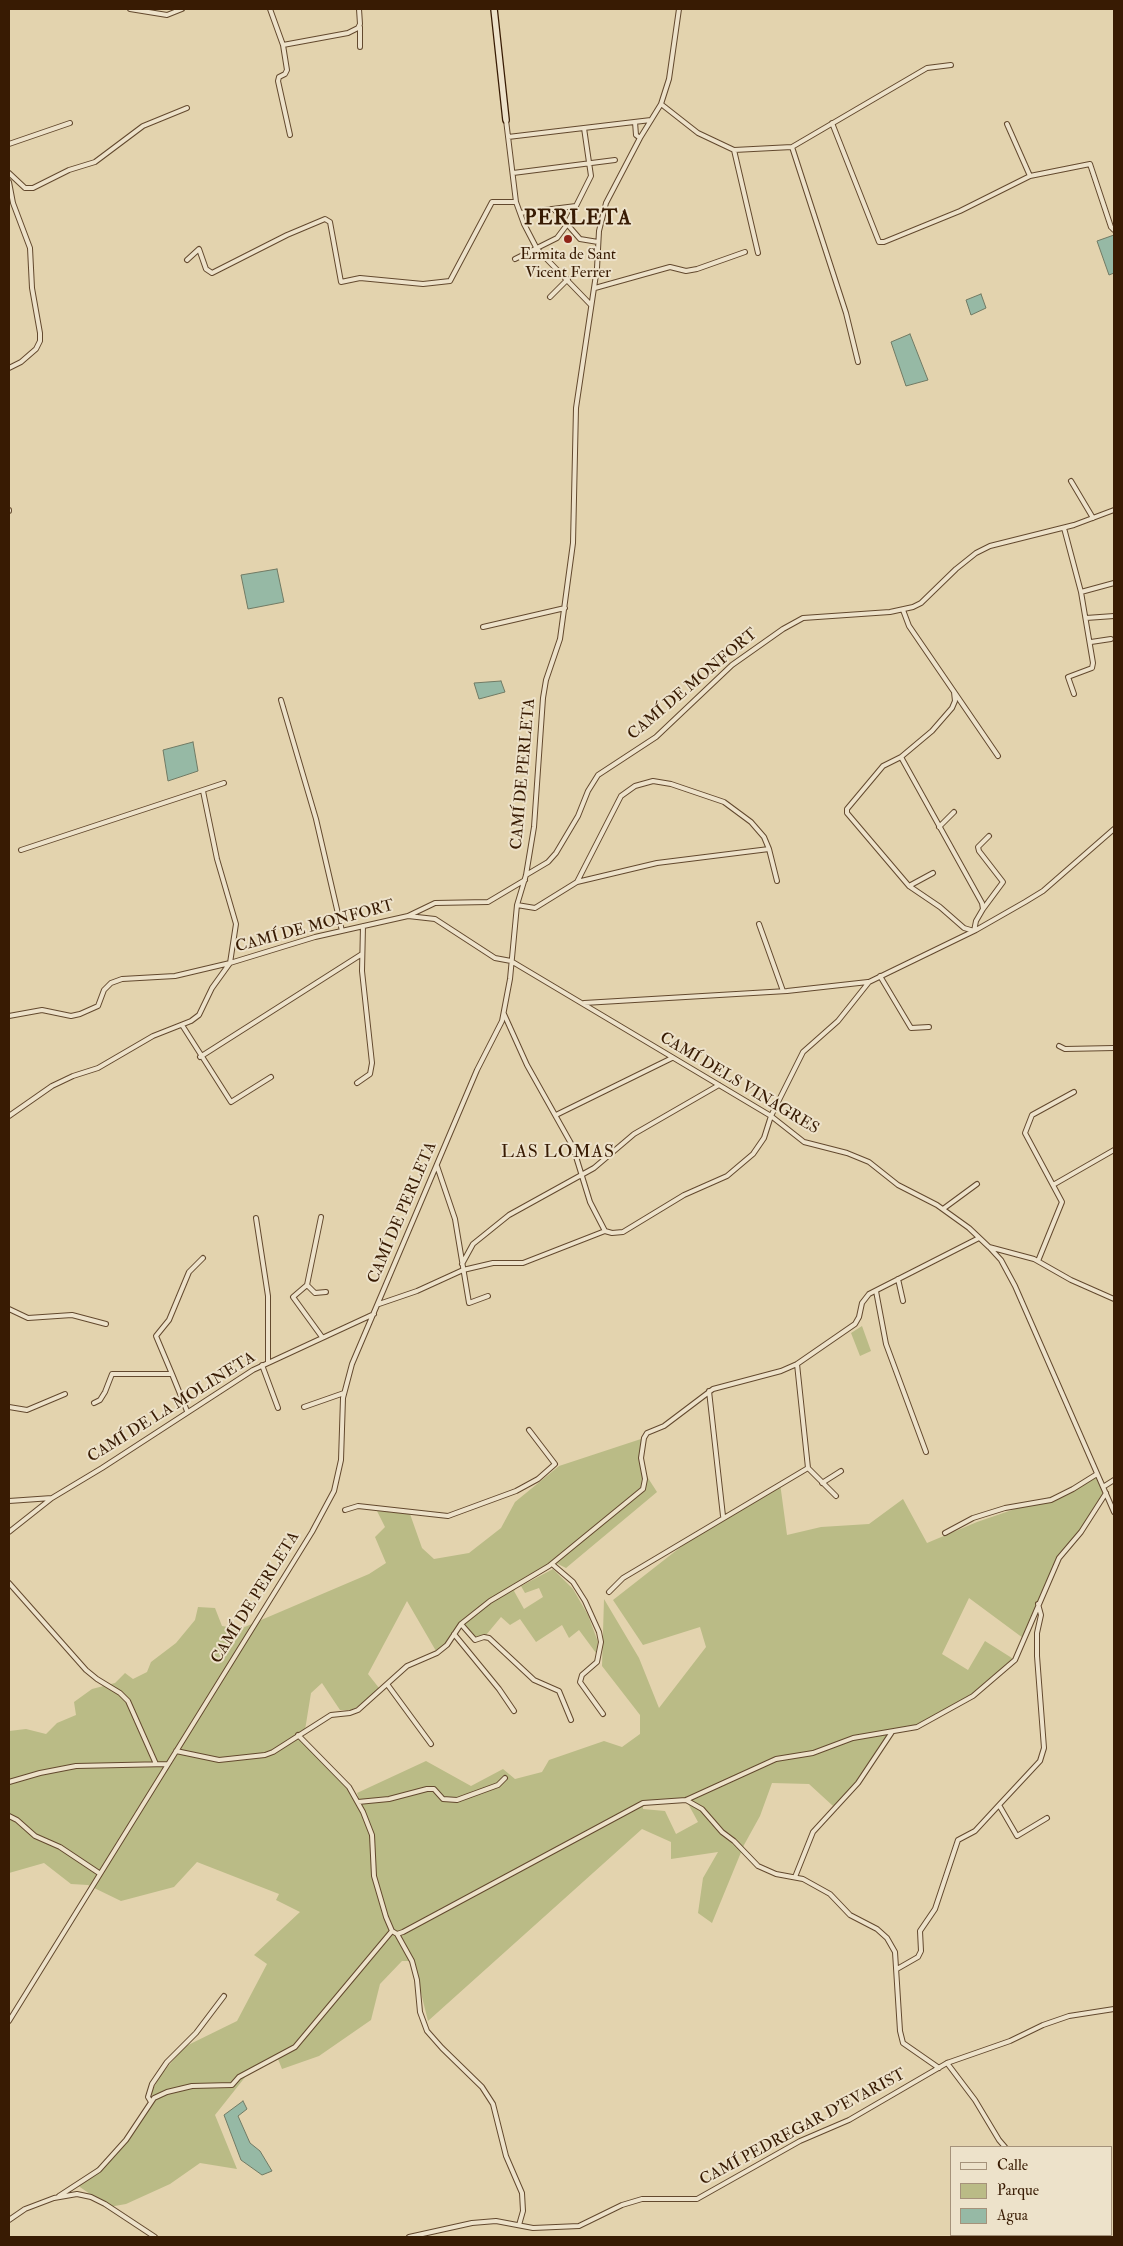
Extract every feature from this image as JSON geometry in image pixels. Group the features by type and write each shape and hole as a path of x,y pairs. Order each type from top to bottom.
{"street":[{"path":"130,9 166,15 182,9"},
{"path":"270,9 283,45 287,70 285,74 278,77 278,81 290,135"},
{"path":"359,9 360,47"},
{"path":"494,9 516,202 537,249 591,305"},
{"path":"679,9 669,79 661,104 698,133 734,150 792,147 927,68 952,65"},
{"path":"283,45 348,33 358,28 360,24"},
{"name":"CAMÍ DE PERLETA","path":"9,2021 312,1532 334,1491 340,1460 344,1393 352,1364 477,1070 496,1036 504,1014 512,961 517,905 525,880 534,827 543,698 546,680 560,639 575,530 576,408 586,335 595,288 601,220 606,203 640,138 661,104"},
{"path":"9,173 25,188 33,188 69,170 95,162 143,126 187,108"},
{"path":"508,137 651,120"},
{"path":"635,122 636,135 640,138"},
{"path":"9,144 70,123"},
{"path":"832,123 879,242 946,217 1030,176 1090,164 1110,227 1114,230"},
{"path":"1007,124 1030,176"},
{"path":"515,259 556,238 566,226 591,176 584,128"},
{"path":"792,147 846,313 858,362"},
{"path":"734,150 758,253"},
{"path":"512,173 614,160"},
{"path":"9,182 13,203 30,248 32,288 40,333 40,341 36,349 21,362 9,368"},
{"path":"187,260 199,249 206,269 212,273 287,235 325,219 330,222 341,282 360,278 423,284 450,281 492,202 516,202"},
{"path":"520,213 576,206"},
{"path":"554,209 566,226 580,239 598,242"},
{"path":"595,288 670,267 686,271 697,269 745,252"},
{"path":"550,297 568,279"},
{"path":"1072,481 1093,518"},
{"name":"CAMÍ DE MONFORT","path":"526,875 548,862 556,853 578,816 588,791 598,775 656,737 716,679 765,640 803,618 903,610 922,603 956,569 976,553 990,546 1064,528 1114,510"},
{"path":"1064,528 1081,592 1093,663 1092,668 1068,677 1074,694"},
{"path":"1081,592 1114,583"},
{"path":"483,626 565,608"},
{"path":"903,610 909,626 998,756"},
{"path":"1086,618 1114,616"},
{"path":"1090,642 1111,639"},
{"path":"954,692 955,701 952,708 932,731 901,757 883,766 847,813 909,886 940,907 964,928 974,931"},
{"path":"281,700 316,819 342,931"},
{"path":"901,757 982,903 983,909"},
{"path":"577,882 621,796 635,786 652,781 671,784 724,802 751,822 764,837 777,881"},
{"path":"21,850 224,783"},
{"path":"9,1016 42,1010 71,1016 80,1014 98,1006 104,990 110,983 122,979 175,976 230,963 236,924 217,859 203,791"},
{"path":"939,827 954,812"},
{"path":"584,1003 783,991 869,982 974,931 1043,891 1114,829"},
{"path":"974,931 976,921 983,909 1004,882 978,851 978,847 989,836"},
{"path":"517,905 535,908 577,882 657,863 769,849"},
{"path":"909,886 933,873"},
{"name":"CAMÍ DE MONFORT","path":"9,1116 52,1086 72,1076 98,1068 153,1036 182,1025 199,1015 212,988 230,963 342,931 408,916 435,903 488,902 525,880"},
{"name":"CAMÍ DELS VINAGRES","path":"408,916 435,919 495,958 512,961 771,1116 804,1142 847,1153 868,1162 898,1185 943,1209 989,1247 1038,1261 1071,1280 1114,1299"},
{"path":"759,924 783,991"},
{"path":"356,1083 370,1074 372,1070 362,954 363,926"},
{"path":"200,1057 362,954"},
{"path":"880,976 911,1028 929,1027"},
{"path":"379,1304 417,1291 463,1270 493,1263 524,1263 605,1231 612,1233 633,1227 684,1195 727,1176 753,1154 764,1138 771,1116 803,1052 838,1021 869,982"},
{"path":"504,1014 527,1065 573,1147 590,1202 605,1231"},
{"path":"182,1025 200,1057 230,1102 271,1076"},
{"path":"1059,1046 1065,1049 1114,1048"},
{"path":"556,1115 672,1058"},
{"path":"462,1264 473,1244 509,1215 594,1168 634,1134 719,1085"},
{"path":"1038,1261 1062,1202 1025,1133 1032,1115 1074,1092"},
{"path":"1053,1185 1114,1150"},
{"path":"437,1166 454,1219 469,1303 488,1296"},
{"path":"943,1209 977,1184"},
{"path":"321,1217 307,1284 293,1297 322,1338"},
{"path":"256,1218 268,1296 268,1362"},
{"path":"176,1751 219,1760 265,1755 273,1752 330,1715 350,1713 358,1710 407,1666 437,1653 447,1645 462,1624 490,1601 552,1564 642,1489 645,1479 641,1458 644,1438 647,1433 664,1426 718,1386 781,1371 797,1364 855,1324 859,1317 862,1303 869,1294 979,1238"},
{"path":"989,1247 1001,1260 1015,1286 1114,1512"},
{"path":"187,1411 156,1336 169,1320 189,1272 203,1258"},
{"path":"898,1279 903,1301"},
{"path":"307,1284 315,1293 326,1292"},
{"path":"876,1291 886,1344 926,1452"},
{"path":"9,1309 28,1318 72,1315 106,1324"},
{"name":"CAMÍ DE LA MOLINETA","path":"9,1501 52,1498 102,1468 234,1380 268,1362 374,1314"},
{"path":"797,1364 808,1468 836,1496"},
{"path":"262,1365 278,1408"},
{"path":"94,1403 100,1400 105,1392 112,1374 172,1374"},
{"path":"710,1391 723,1516"},
{"path":"304,1407 344,1393"},
{"path":"9,1407 27,1410 65,1394"},
{"path":"345,1510 358,1506 448,1516 516,1491 538,1479 554,1464 529,1430"},
{"path":"609,1592 623,1578 723,1516 808,1468"},
{"path":"822,1483 841,1471"},
{"path":"945,1533 973,1518 1005,1508 1051,1500 1097,1474"},
{"path":"1103,1487 1114,1480"},
{"path":"397,1934 643,1803 686,1800 776,1759 813,1753 853,1738 916,1727 973,1696 1015,1660 1059,1558 1081,1532 1106,1493"},
{"path":"9,1532 52,1498"},
{"path":"552,1564 572,1582 585,1601 599,1632 601,1642 597,1662 582,1675 580,1682 603,1714"},
{"path":"9,1583 86,1670 120,1693 128,1701 156,1764"},
{"path":"897,1970 918,1957 921,1951 920,1932 935,1909 958,1840 975,1831 1040,1761 1044,1748 1037,1656 1037,1633 1041,1614 1038,1604"},
{"path":"462,1624 475,1640 484,1637 488,1638 534,1680 559,1691 571,1720"},
{"path":"454,1634 499,1689 514,1711"},
{"path":"387,1684 431,1744"},
{"path":"795,1877 813,1832 858,1783 892,1732"},
{"path":"298,1735 349,1787 358,1802 372,1834 374,1876 392,1931 397,1934 412,1961 417,1980 420,2012 427,2031 482,2086 493,2104 506,2156 522,2193 523,2211 520,2225"},
{"path":"9,1782 40,1773 76,1766 168,1764"},
{"path":"358,1802 389,1799 427,1789 434,1789 443,1799 456,1800 498,1785 505,1778"},
{"path":"686,1800 702,1809 722,1832 734,1841 758,1866 776,1874 804,1879 830,1894 850,1915 876,1929 887,1938 895,1952 900,2031 903,2043 939,2068"},
{"path":"999,1805 1017,1836 1047,1818"},
{"path":"9,1816 17,1820 35,1836 60,1847 99,1873"},
{"path":"9,2220 25,2209 59,2196 99,2170 126,2140 151,2102 168,2092 192,2086 232,2086 239,2077 295,2047 392,1931"},
{"path":"151,2102 148,2097 152,2084 183,2044 196,2033 224,1996"},
{"name":"CAMÍ PEDREGAR D'EVARIST","path":"409,2237 472,2222 496,2221 533,2228 579,2226 636,2201 697,2199 800,2141 849,2120 947,2063 1010,2041 1069,2016 1114,2009"},
{"path":"947,2063 975,2100 998,2140 1004,2146"},
{"path":"59,2196 77,2194 91,2197 155,2237"}],"green space":[{"path":"862,1326 871,1351 860,1356 851,1333"},
{"path":"644,1438 639,1456 648,1478 657,1492 566,1568 554,1562 525,1577 514,1591 524,1609 543,1597 539,1588 525,1593 521,1586 553,1569 573,1589 588,1615 598,1642 596,1653 579,1630 569,1638 562,1625 536,1642 520,1619 510,1625 501,1617 486,1635 484,1634 474,1639 460,1623 447,1645 436,1651 407,1601 368,1674 379,1688 363,1704 351,1710 340,1710 322,1683 311,1693 305,1730 298,1735 349,1787 364,1814 357,1793 426,1761 471,1786 503,1769 515,1779 542,1772 549,1760 604,1741 622,1747 640,1734 640,1715 602,1666 604,1599 639,1658 659,1708 706,1647 700,1627 643,1645 613,1600 705,1528 780,1483 787,1535 821,1527 869,1524 903,1499 927,1543 977,1522 1073,1489 1097,1474 1104,1496 1059,1558 1023,1638 969,1598 942,1654 968,1670 985,1641 1015,1660 973,1696 917,1727 890,1733 864,1777 833,1806 809,1784 772,1783 760,1816 744,1845 712,1923 698,1913 703,1878 718,1852 671,1859 671,1842 642,1829 428,2021 413,1961 402,1961 380,1984 371,2020 319,2056 282,2069 278,2059 246,2076 215,2115 237,2169 200,2163 170,2184 126,2204 109,2207 77,2185 116,2151 154,2098 151,2093 160,2076 184,2047 237,2021 267,1964 254,1955 300,1912 276,1900 279,1894 197,1862 174,1887 121,1901 88,1885 71,1884 44,1863 9,1873 9,1731 26,1729 46,1734 57,1723 76,1715 74,1702 92,1689 115,1683 125,1673 133,1679 147,1672 151,1662 176,1643 195,1620 198,1607 215,1608 222,1626 240,1629 369,1574 386,1563 375,1537 385,1527 377,1511 410,1514 422,1548 434,1559 469,1553 501,1528 515,1502 559,1466","holes":["686,1800 698,1822 676,1834 665,1811 643,1809 643,1803"]}],"water":[{"path":"1114,235 1114,273 1109,275 1097,241"},
{"path":"981,294 986,308 971,315 966,300"},
{"path":"910,334 928,380 906,386 891,342"},
{"path":"277,569 284,602 248,609 241,575"},
{"path":"501,681 505,692 479,699 474,683"},
{"path":"193,742 198,771 168,781 163,750"},
{"path":"243,2101 247,2109 238,2116 250,2143 260,2151 272,2171 262,2175 241,2160 224,2115"}],"place":[{"name":"Ermita de Sant Vicent Ferrer","path":"568,239"}],"district":[{"name":"PERLETA","path":"578,219"},
{"name":"LAS LOMAS","path":"558,1153"}]}
